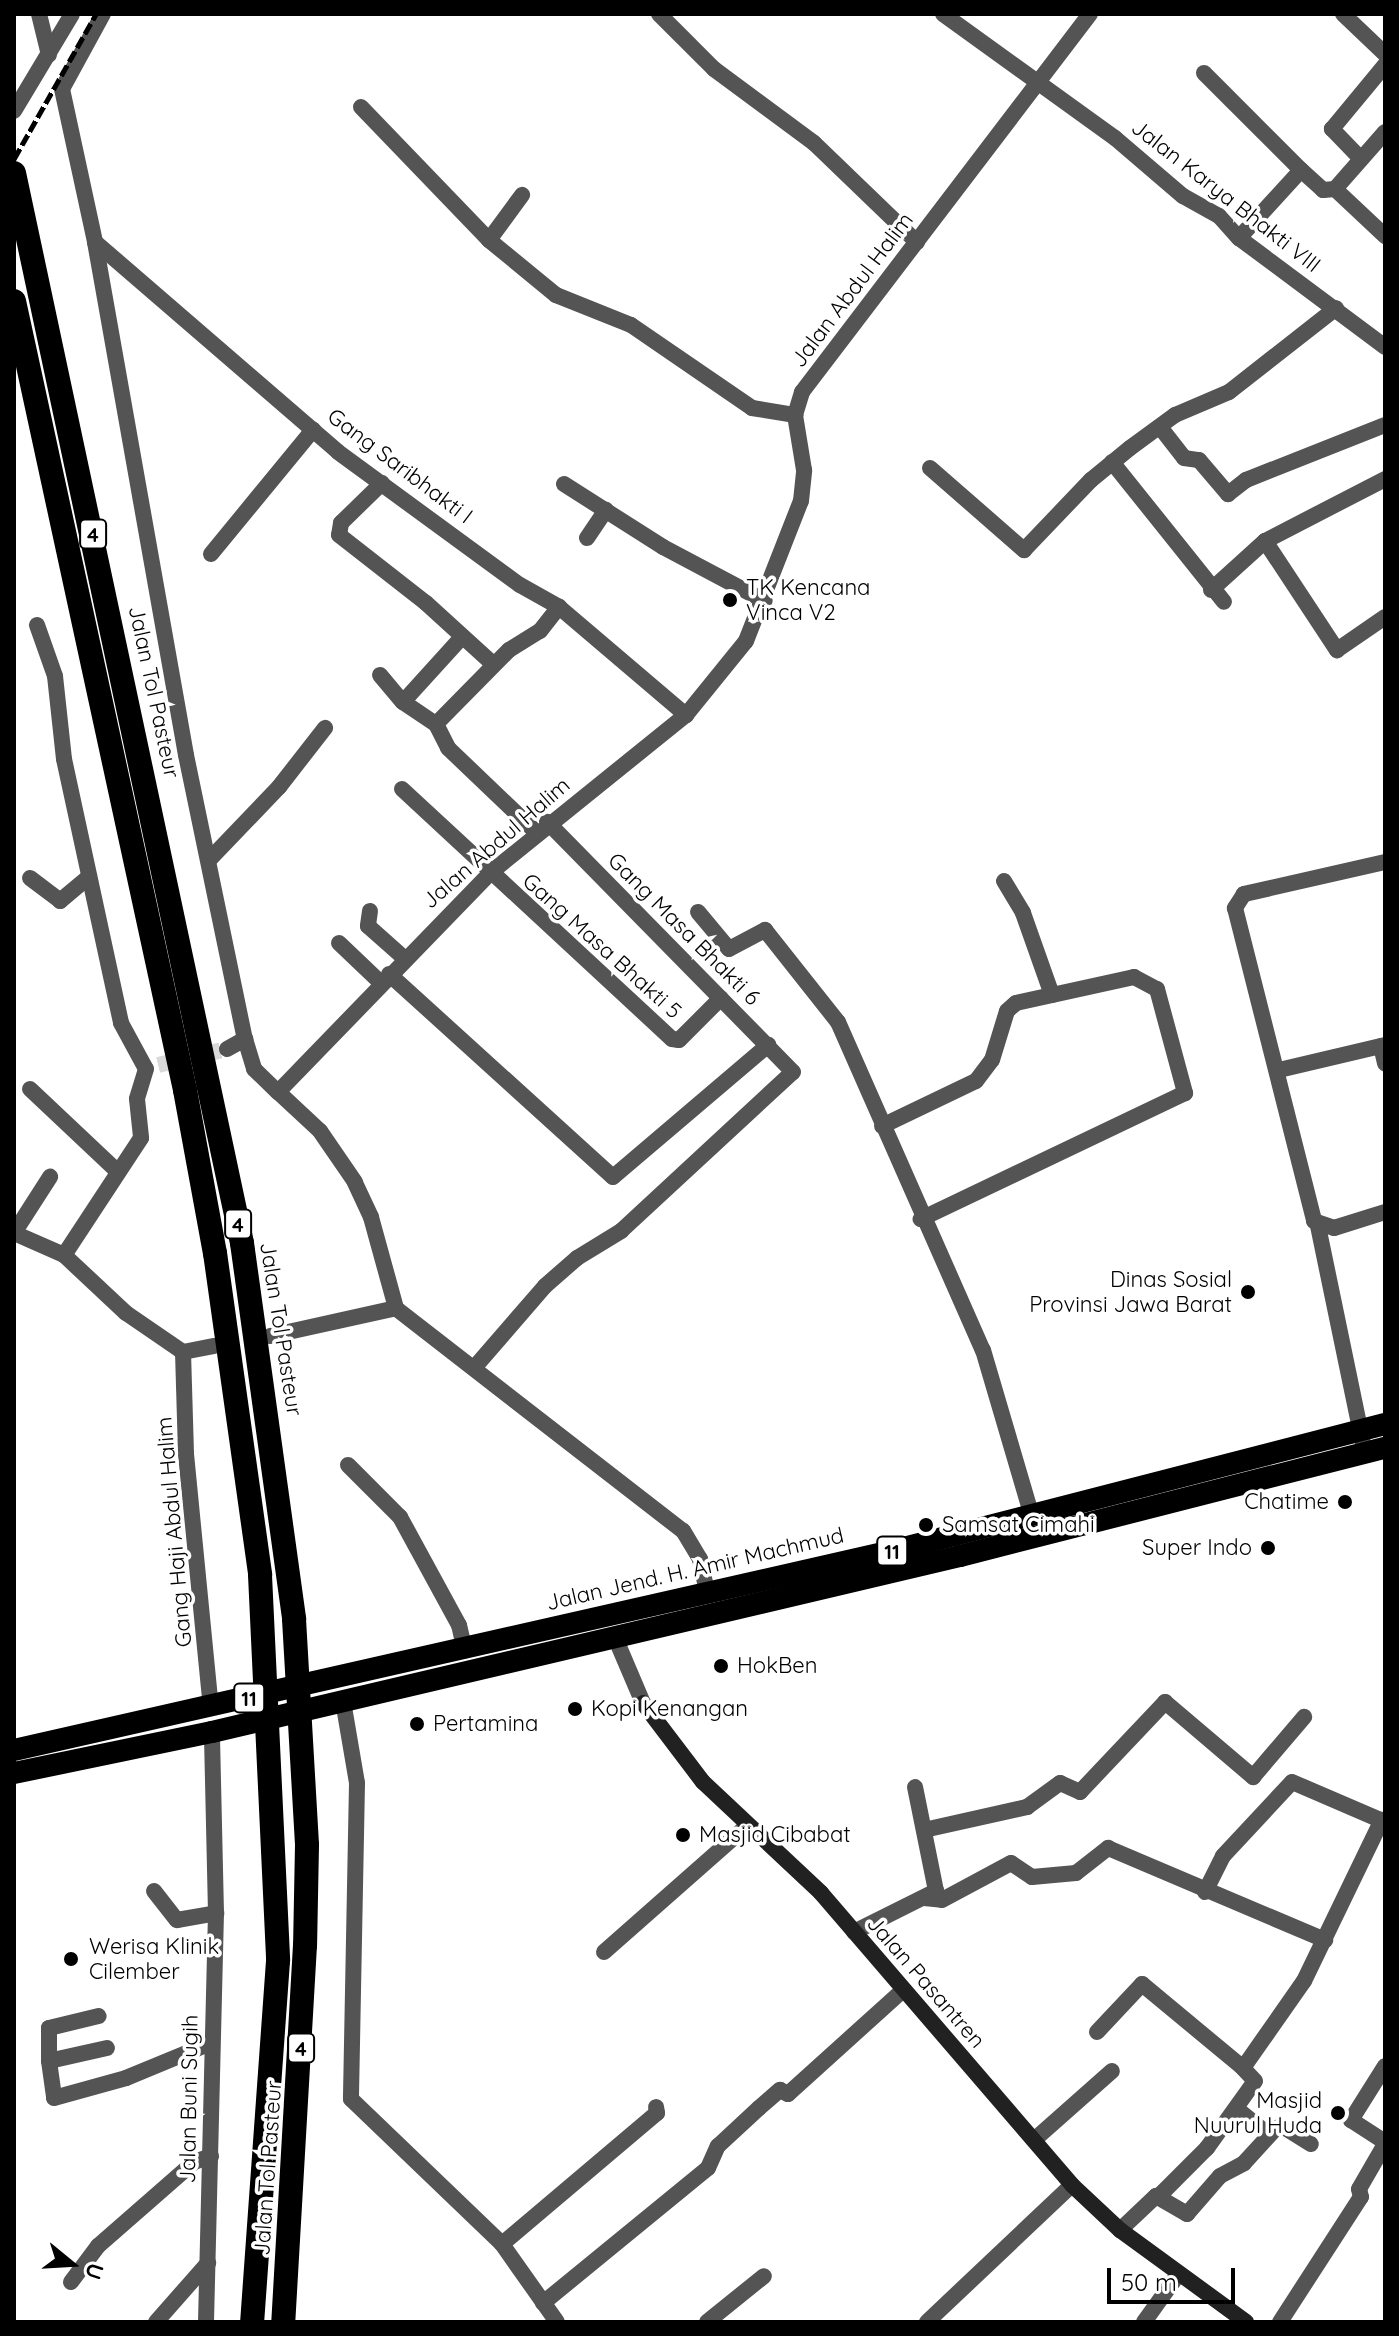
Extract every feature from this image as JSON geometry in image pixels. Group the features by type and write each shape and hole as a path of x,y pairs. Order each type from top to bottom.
{"highway":[{"name":"Jalan Tol Pasteur","path":"14,173 242,1243 294,1619 303,1774 305,1945 283,2322"},
{"name":"Jalan Tol Pasteur","path":"14,301 131,842 215,1253 263,1621 272,1783 277,1992 252,2322"},
{"path":"131,842 157,834"},
{"name":"Jalan Jend. H. Amir Machmud","path":"14,1750 211,1707 463,1639 707,1592 1032,1516 1385,1424"},
{"name":"11","path":"14,1773 212,1732 960,1556 1375,1450"}],"main road":[{"name":"Jalan Pasantren","path":"643,1703 703,1782 789,1860 1072,2185 1120,2230 1177,2276 1246,2322"}],"street":[{"path":"39,14 49,55"},
{"path":"14,111 72,14"},
{"path":"103,14 62,89 95,242 125,429 245,1039 254,1069 320,1131 355,1182 371,1217 396,1308 683,1531 700,1559 707,1592"},
{"path":"659,14 714,69 814,143 917,242"},
{"name":"Jalan Karya Bhakti VIII","path":"943,14 1115,138 1183,196 1219,216 1239,238 1385,347"},
{"name":"Jalan Abdul Halim","path":"278,1092 404,958 490,873 542,827 686,715 746,641 765,601 804,486 795,415 816,372 1090,14"},
{"path":"1343,14 1385,54"},
{"path":"1361,159 1332,129 1385,65"},
{"path":"1204,73 1323,190 1335,189 1385,132"},
{"path":"361,107 489,240 556,295 631,325 752,408 795,415"},
{"path":"1239,238 1301,170"},
{"path":"1335,189 1385,236"},
{"path":"489,240 522,195"},
{"name":"Gang Saribhakti I","path":"95,242 313,430 520,585 559,607 686,715"},
{"path":"930,468 1024,550 1112,462 1175,415 1229,392 1336,308"},
{"path":"1160,427 1184,458 1199,460 1228,494 1246,480 1385,426"},
{"path":"211,554 313,430"},
{"path":"1112,462 1211,590 1224,602"},
{"path":"1211,590 1265,541 1385,479"},
{"path":"382,483 341,523 339,535 493,664"},
{"path":"564,484 765,601"},
{"path":"587,538 606,510"},
{"path":"1265,541 1337,650 1385,617"},
{"path":"380,675 403,702 436,724 493,664 521,640 540,631 559,607"},
{"path":"37,625 55,676 64,759 121,1023 152,1067 137,1099 141,1138 64,1255"},
{"path":"403,702 462,637"},
{"name":"Gang Masa Bhakti 6","path":"436,724 448,748 542,827 790,1065 791,1079 621,1231 577,1258 545,1286 474,1368"},
{"path":"210,859 279,787 325,728"},
{"path":"402,789 490,873"},
{"path":"1375,1450 1359,1431 1318,1226 1235,901 1244,894 1385,862"},
{"name":"Gang Masa Bhakti 5","path":"490,873 672,1039 679,1040 721,998"},
{"path":"30,878 60,901 89,877"},
{"path":"1004,881 1023,913 1052,995"},
{"path":"370,911 368,926 404,958"},
{"path":"698,912 729,949 765,930 838,1022 921,1219 983,1350 1032,1516"},
{"path":"339,943 385,978 613,1177 768,1045"},
{"path":"882,1126 976,1081 992,1060 1007,1011 1016,1003 1134,977 1152,982 1185,1093 921,1219"},
{"path":"227,1049 245,1039"},
{"path":"1279,1070 1383,1045 1385,1064"},
{"path":"30,1089 118,1172"},
{"path":"50,1177 14,1233 64,1255 126,1313 183,1352 214,1346"},
{"path":"1318,1226 1334,1228 1385,1212"},
{"path":"270,1336 396,1308"},
{"name":"Gang Haji Abdul Halim","path":"183,1352 186,1454 211,1707"},
{"path":"348,1465 400,1517 463,1639"},
{"name":"Jalan Pasantren","path":"614,1635 643,1703"},
{"path":"343,1701 357,1783 351,2099 502,2244 557,2322"},
{"path":"924,1830 1027,1807 1060,1783 1080,1792 1165,1702 1253,1777 1304,1717"},
{"name":"Jalan Buni Sugih","path":"206,2322 216,1913 212,1732"},
{"path":"1205,1892 1223,1856 1292,1782 1384,1821 1325,1940 1267,2040 1243,2068"},
{"path":"854,1932 924,1898 937,1888 915,1787"},
{"path":"604,1952 748,1825"},
{"path":"924,1898 942,1900 1011,1863 1032,1877 1076,1873 1108,1848 1205,1892 1325,1940"},
{"path":"154,1891 177,1920 216,1913"},
{"path":"1097,2032 1133,1988 1145,1984 1255,2081 1237,2109 1159,2196 1120,2230"},
{"path":"543,2303 708,2168 718,2146 759,2108 780,2090 788,2094 903,1990"},
{"path":"99,2016 49,2028 54,2098 61,2099 211,2043"},
{"path":"49,2061 107,2048"},
{"path":"1280,2322 1361,2197 1359,2189 1385,2143 1351,2120 1385,2066"},
{"path":"1034,2140 1112,2071"},
{"path":"502,2244 657,2113 656,2107"},
{"path":"1237,2109 1269,2135"},
{"path":"1159,2196 1187,2214 1220,2176 1244,2163 1269,2135 1282,2126 1311,2144"},
{"path":"71,2282 98,2246 194,2162 211,2156"},
{"path":"927,2322 1072,2185"},
{"path":"156,2322 208,2263"},
{"path":"707,2322 764,2276"},
{"path":"1144,2322 1177,2276"}],"tunnel":[{"path":"158,1065 227,1049"}],"railway":[{"path":"14,159 96,14"}],"place":[{"name":"TK Kencana Vinca V2","path":"730,600"},
{"name":"Dinas Sosial Provinsi Jawa Barat","path":"1248,1292"},
{"name":"Chatime","path":"1345,1502"},
{"name":"Samsat Cimahi","path":"926,1525"},
{"name":"Super Indo","path":"1268,1548"},
{"name":"HokBen","path":"721,1666"},
{"name":"Kopi Kenangan","path":"575,1709"},
{"name":"Pertamina","path":"417,1724"},
{"name":"Masjid Cibabat","path":"683,1835"},
{"name":"Werisa Klinik Cilember","path":"71,1959"},
{"name":"Masjid Nuurul Huda","path":"1338,2113"}]}
